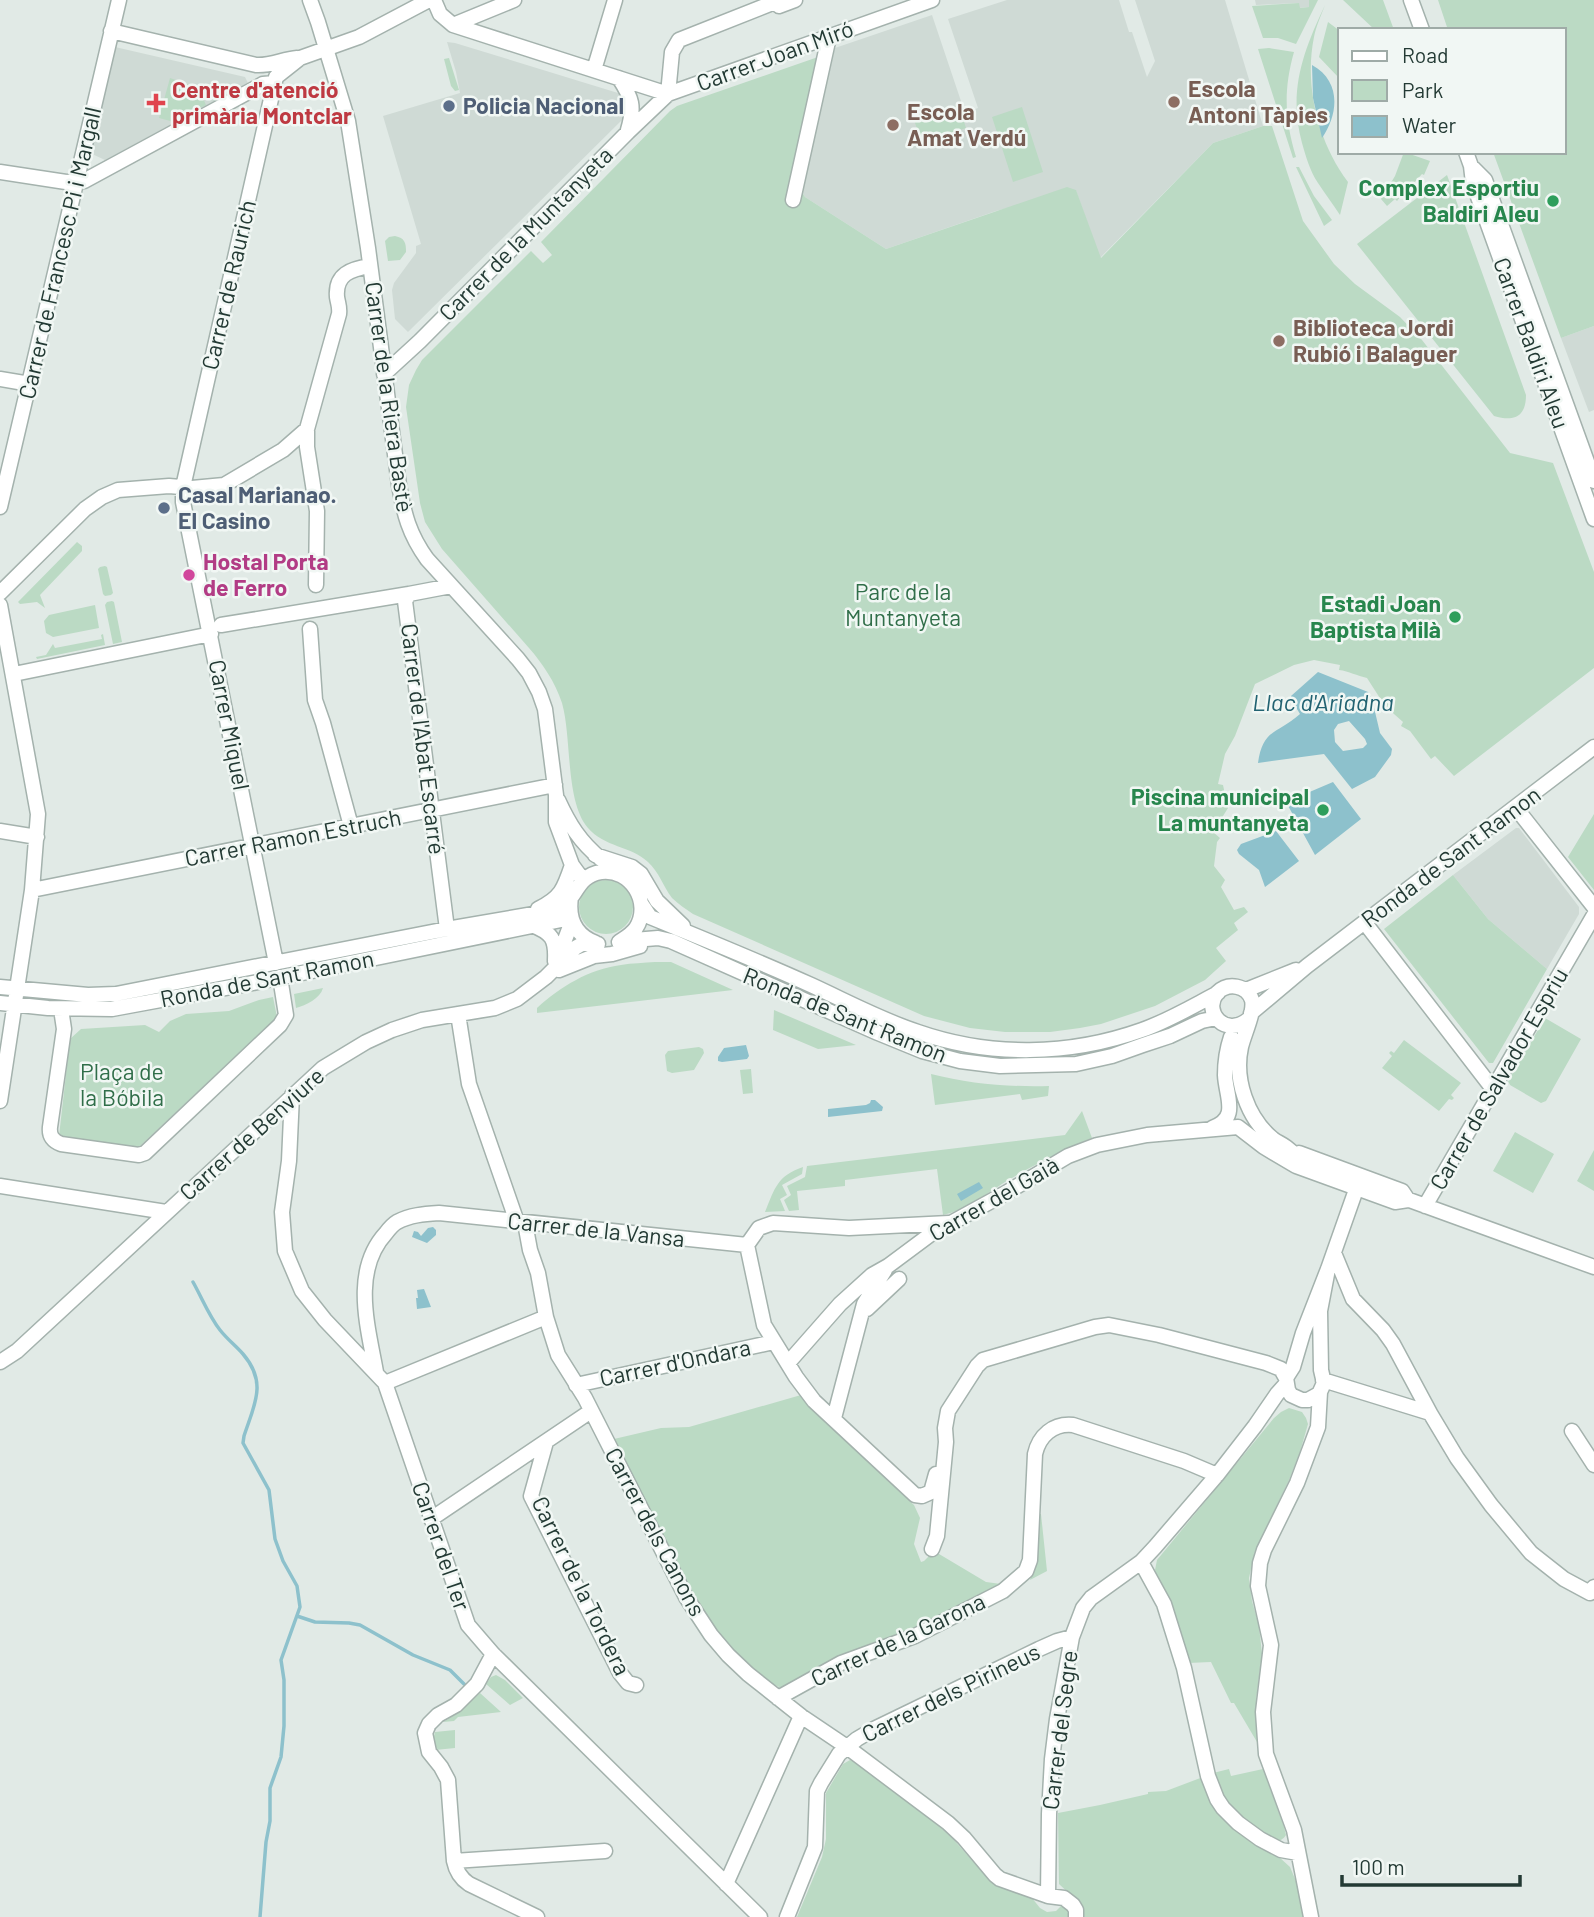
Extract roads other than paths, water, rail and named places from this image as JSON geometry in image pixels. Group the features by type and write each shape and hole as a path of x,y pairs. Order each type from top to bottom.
{"street":[{"name":"Carrer de Francesc Pi i Margall","path":"0,506 119,0"},
{"name":"Carrer de la Riera Bastè","path":"310,0 348,121 405,517 415,541 427,559 518,659 540,692 545,709 556,790 556,822 572,865 583,880"},
{"path":"111,31 260,65 300,58 359,37 431,0 440,15 453,25 514,0"},
{"path":"594,70 615,0"},
{"path":"668,94 672,52 679,40 775,2 779,6 795,0"},
{"name":"Carrer Joan Miró","path":"453,25 668,94 830,37 904,5 932,0"},
{"path":"1411,0 1421,28"},
{"path":"793,200 830,37"},
{"path":"0,173 57,181 84,181 269,83 300,58"},
{"path":"260,65 269,83"},
{"path":"619,78 630,94 633,111 628,132"},
{"name":"Carrer de Raurich","path":"183,487 269,83"},
{"name":"Carrer de la Muntanyeta","path":"384,374 668,94"},
{"name":"Carrer Baldiri Aleu","path":"1468,159 1485,180 1594,481"},
{"name":"Carrer Baldiri Aleu","path":"1468,159 1473,183 1594,519"},
{"path":"316,585 317,511 307,447 307,429 339,314 338,287 346,272 369,267"},
{"path":"0,379 30,384"},
{"path":"0,593 85,509 102,497 118,490 218,486 232,482 283,450 307,429"},
{"name":"Carrer Miquel","path":"183,487 183,502 216,629 253,845 278,970"},
{"name":"Carrer de l'Abat Escarré","path":"447,929 405,601 409,594 451,586"},
{"path":"14,674 298,611 319,610 409,594"},
{"path":"0,605 38,814 32,890 10,999 0,1101"},
{"path":"310,629 315,700 351,826"},
{"name":"Ronda de Sant Ramon","path":"598,944 658,938 682,945 922,1051 1000,1066 1076,1064 1133,1049 1202,1021 1236,1027 1307,966 1594,747"},
{"name":"Carrer de la Riera Bastè","path":"556,790 574,831 582,842 620,874"},
{"name":"Carrer Ramon Estruch","path":"32,890 431,810 556,790"},
{"path":"1516,808 1594,906"},
{"path":"0,831 37,837"},
{"name":"Ronda de Sant Ramon","path":"595,855 632,867 641,874 657,901 694,935"},
{"name":"Ronda de Sant Ramon","path":"529,920 560,894 572,865"},
{"path":"583,880 600,872 620,874"},
{"name":"Ronda de Sant Ramon","path":"620,874 635,886 650,917 915,1032 979,1048 1038,1050 1090,1045 1144,1030 1228,986 1246,990 1307,966"},
{"name":"Ronda de Sant Ramon","path":"10,999 116,995 278,970 529,920 563,907 583,880"},
{"path":"571,897 571,919 582,936 598,944"},
{"path":"619,942 629,936 636,927 642,905"},
{"name":"Carrer de Salvador Espriu","path":"1425,1206 1594,915"},
{"name":"Ronda de Sant Ramon","path":"0,987 10,999 61,1009 112,1009 447,929 529,920 571,919"},
{"name":"Carrer de Benviure","path":"546,976 563,945 571,919"},
{"path":"529,920 551,936 555,944 554,962"},
{"path":"1365,923 1493,1089"},
{"name":"Ronda de Sant Ramon","path":"546,976 594,956 651,943 682,945"},
{"name":"Carrer de Benviure","path":"0,1362 18,1350 323,1068 366,1042 422,1020 506,1004 517,999 582,944 598,944"},
{"path":"61,1009 64,1029 50,1127 51,1137 61,1144 139,1155 284,1020 286,1015 278,970"},
{"path":"1246,990 1252,1000 1240,1054 1242,1087 1249,1109 1273,1140 1303,1161 1355,1180 1357,1186"},
{"path":"1218,993 1213,1009 1233,1045 1233,1088 1237,1102 1249,1134 1264,1147 1296,1166 1395,1202 1408,1200 1594,1266"},
{"name":"Carrer dels Canons","path":"458,1014 469,1084 521,1222 541,1284 546,1317 558,1355 591,1411 695,1612 728,1656 748,1674 948,1824 964,1838 995,1875 1048,1896 1064,1898 1073,1905 1076,1917"},
{"path":"1204,1130 1224,1121 1230,1105 1225,1073 1227,1052 1224,1026"},
{"name":"Carrer del Ter","path":"292,1095 289,1161 282,1212 285,1251 302,1291 325,1320 381,1378 468,1625 493,1654 760,1917"},
{"name":"Carrer del Gaià","path":"788,1363 851,1293 872,1275 949,1223 1068,1156 1097,1145 1147,1135 1234,1127 1249,1134"},
{"path":"1288,1149 1402,1191 1408,1200"},
{"path":"0,1186 166,1212"},
{"name":"Carrer del Segre","path":"1048,1896 1052,1759 1072,1637 1083,1608 1091,1598 1141,1562 1217,1475 1255,1426 1288,1376 1357,1186"},
{"name":"Carrer de la Vansa","path":"381,1378 366,1314 366,1278 370,1256 395,1223 415,1215 439,1213 747,1245"},
{"path":"949,1223 849,1228 773,1223 759,1228 747,1245 764,1325 788,1363 814,1401 915,1496 931,1492 936,1480 940,1444 948,1411 983,1360 1101,1325 1159,1335 1281,1369 1288,1376 1291,1395 1299,1399 1312,1416 1310,1446"},
{"path":"1334,1253 1353,1299 1393,1344 1430,1413 1491,1505 1531,1553 1564,1579 1592,1590"},
{"path":"834,1418 864,1304 888,1266"},
{"name":"Carrer del Segre","path":"1255,1426 1275,1406 1314,1398 1321,1381 1320,1311 1328,1269"},
{"path":"861,1315 899,1279"},
{"path":"347,1343 360,1331 366,1314"},
{"path":"381,1378 546,1317"},
{"name":"Carrer d'Ondara","path":"576,1385 774,1342"},
{"path":"1288,1376 1304,1362 1316,1366 1321,1381 1318,1427 1297,1483 1260,1563 1258,1586 1271,1645 1263,1712 1266,1754 1294,1830 1311,1917"},
{"path":"1321,1381 1430,1413"},
{"path":"432,1519 591,1411"},
{"name":"Carrer de la Garona","path":"778,1698 841,1663 931,1629 1003,1591 1021,1577 1029,1567 1030,1560 1035,1454 1041,1440 1059,1425 1073,1425 1173,1457 1217,1475"},
{"path":"932,1549 937,1535 945,1429"},
{"path":"1572,1431 1594,1465"},
{"name":"Carrer de la Tordera","path":"546,1442 531,1496 620,1674 628,1683 636,1685"},
{"path":"1141,1562 1164,1604 1184,1668 1208,1776 1217,1799 1238,1823 1260,1839 1281,1850 1298,1853"},
{"name":"Carrer dels Pirineus","path":"787,1917 815,1847 817,1791 839,1754 857,1739 886,1723 1039,1649 1072,1637"},
{"path":"493,1654 477,1684 456,1705 438,1715 425,1733 429,1752 448,1780 454,1861 458,1873 464,1881 537,1917"},
{"path":"726,1884 801,1716"},
{"path":"454,1861 605,1851"}],"water":[{"path":"1312,65 1328,80 1334,98 1332,118 1322,138 1313,98"},
{"name":"Llac d'Ariadna","path":"1318,672 1368,692 1380,733 1392,749 1391,755 1375,777 1352,789 1324,754 1258,763 1268,737 1300,714 1291,696","holes":["1349,721 1367,744 1363,748 1343,751 1335,742 1334,730 1338,724"]},
{"name":"Piscina municipal La muntanyeta","path":"1333,782 1361,819 1315,855 1286,802"},
{"name":"Piscina municipal La muntanyeta","path":"1276,831 1299,861 1265,887 1259,870 1237,850 1241,844"},
{"path":"746,1045 749,1056 747,1059 718,1061 724,1048"},
{"path":"871,1100 883,1107 882,1111 828,1117 828,1109 866,1105"},
{"path":"979,1182 983,1188 961,1201 957,1194"},
{"path":"433,1227 436,1235 427,1243 412,1237 414,1231 421,1236 428,1228"},
{"path":"424,1289 431,1307 417,1309 417,1290"}],"waterway":[{"path":"193,1282 216,1325 243,1354 255,1375 257,1394 243,1443 269,1490 275,1539 297,1586 300,1607 281,1660 284,1726 281,1757 270,1788 270,1821 260,1917"},
{"path":"297,1616 315,1622 360,1625 413,1655 450,1670 464,1684"}],"place":[{"name":"Escola Antoni Tàpies","path":"1174,102"},
{"name":"Centre d'atenció primària Montclar","path":"156,103"},
{"name":"Policia Nacional","path":"449,106"},
{"name":"Escola Amat Verdú","path":"893,125"},
{"name":"Complex Esportiu Baldiri Aleu","path":"1553,201"},
{"name":"Biblioteca Jordi Rubió i Balaguer","path":"1279,341"},
{"name":"Casal Marianao. El Casino","path":"164,508"},
{"name":"Hostal Porta de Ferro","path":"189,575"},
{"name":"Estadi Joan Baptista Milà","path":"1455,617"},
{"name":"Piscina municipal La muntanyeta","path":"1323,810"}],"park label":[{"name":"Parc de la Muntanyeta","path":"903,605"},
{"name":"Plaça de la Bóbila","path":"122,1085"}]}
